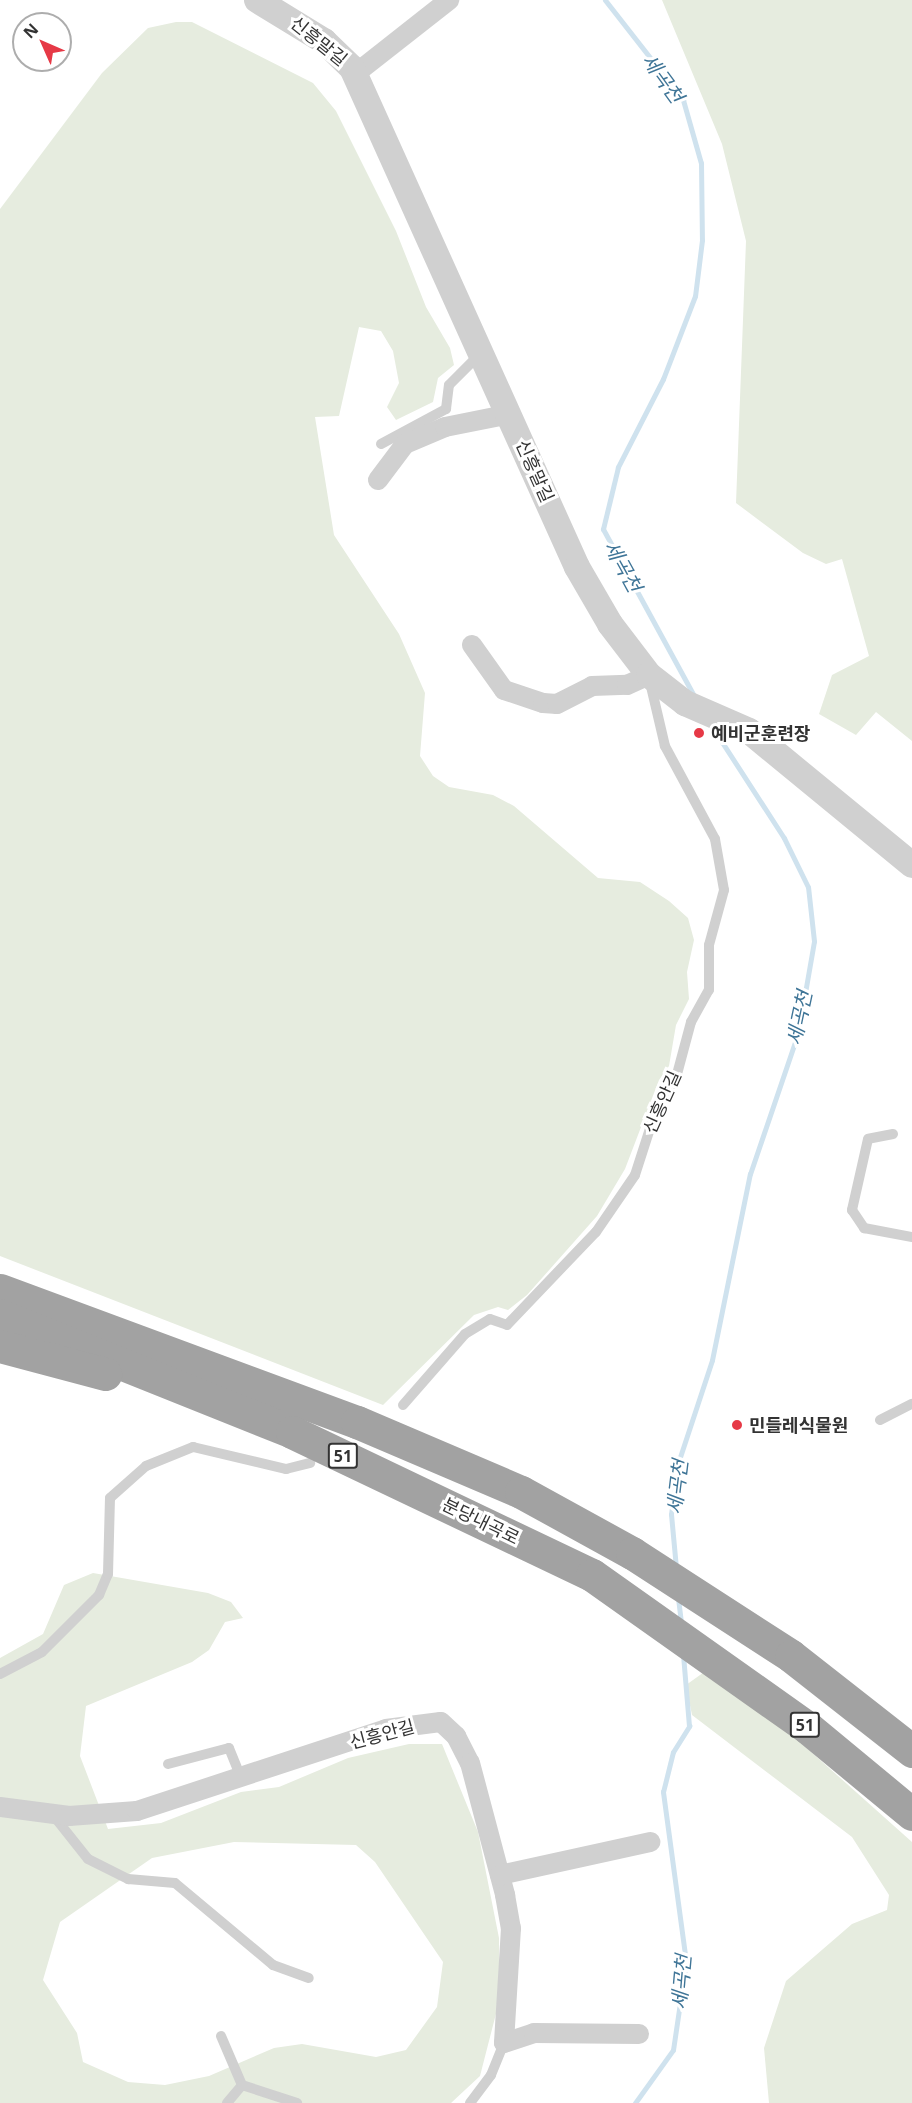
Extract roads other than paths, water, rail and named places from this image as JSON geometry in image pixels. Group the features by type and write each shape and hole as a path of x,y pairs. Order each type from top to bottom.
{"highway":[{"name":"51","path":"0,1290 357,1422 521,1492 677,1582 791,1656 912,1751"},
{"name":"분당내곡로","path":"0,1315 292,1432 592,1575 682,1636 912,1814"},
{"path":"0,1346 292,1432"}],"street":[{"name":"신흥말길","path":"257,0 324,40 355,74 577,567 610,624 649,675 685,703 749,731 912,865"},
{"path":"355,74 449,0"},
{"path":"378,480 405,444 445,427 510,414"},
{"path":"472,645 504,690 543,703 557,704 592,686 627,685 649,675"},
{"name":"신흥안길","path":"0,1807 53,1815 137,1811 386,1729 441,1722 456,1736 470,1763 500,1875 511,1928 504,2043"},
{"path":"500,1875 650,1842"},
{"path":"504,2043 534,2033 639,2034"}],"lane":[{"path":"381,444 446,409 449,385 482,352"},
{"name":"신흥안길","path":"402,1405 465,1334 490,1319 507,1326 596,1232 635,1175 656,1110 676,1078 691,1022 709,990 709,945 724,890 716,839 665,746 649,675"},
{"path":"893,1134 867,1139 852,1210 864,1228 912,1237"},
{"path":"880,1420 912,1404"},
{"path":"0,1674 42,1652 99,1594 108,1574 110,1498 146,1466 193,1448 286,1469 310,1463"},
{"path":"168,1764 229,1748 241,1777"},
{"path":"53,1815 88,1859 128,1880 175,1883 273,1965 309,1978"},
{"path":"221,2036 242,2085 297,2103"},
{"name":"신흥안길","path":"470,2103 492,2074 504,2043"},
{"path":"227,2103 242,2085"}],"waterway":[{"name":"세곡천","path":"605,0 683,100 701,163 702,240 695,296 663,379 618,467 603,529 694,696"},
{"name":"세곡천","path":"676,1568 671,1514 679,1460 712,1360 750,1174 798,1033 814,941 808,887 784,838 711,725"},
{"name":"세곡천","path":"678,1598 681,1624"},
{"name":"세곡천","path":"635,2103 673,2050 686,1962 663,1792 673,1752 689,1726 683,1655"}],"place":[{"name":"예비군훈련장","path":"699,733"},
{"name":"민들레식물원","path":"737,1425"}]}
